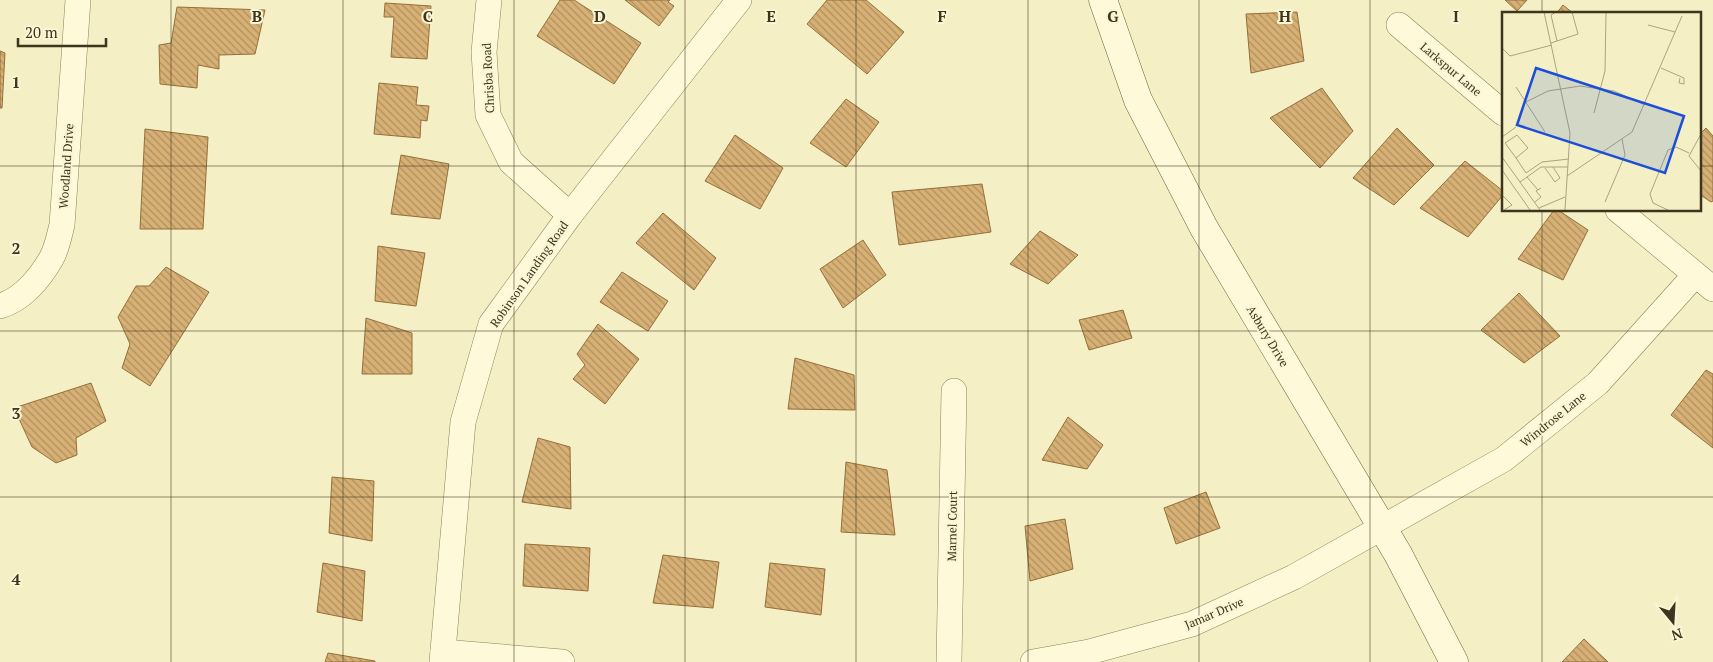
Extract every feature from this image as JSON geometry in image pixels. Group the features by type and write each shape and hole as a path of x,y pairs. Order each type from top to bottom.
{"street":[{"name":"Woodland Drive","path":"0,306 23,294 38,277 52,258 62,225 78,0"},
{"name":"Chrisba Road","path":"489,0 484,52 488,115 512,162 570,215"},
{"name":"Robinson Landing Road","path":"442,657 463,422 491,324 570,215 739,0"},
{"name":"Asbury Drive","path":"1103,0 1138,100 1204,228 1398,554 1454,662"},
{"name":"Larkspur Lane","path":"1399,25 1502,112"},
{"path":"1619,211 1704,282"},
{"name":"Windrose Lane","path":"1382,529 1504,459 1598,383 1704,282"},
{"name":"Marnel Court","path":"949,662 954,391"},
{"name":"Jamar Drive","path":"1033,662 1088,652 1192,624 1294,577 1382,529"},
{"path":"442,657 562,662"}],"building":[{"path":"560,0 574,0 641,43 614,84 537,36"},
{"path":"625,0 670,0 668,2 674,6 659,26"},
{"path":"827,0 866,0 904,32 867,74 807,24"},
{"path":"1505,0 1527,0 1517,11"},
{"path":"385,3 431,6 427,59 391,57 394,17 384,17"},
{"path":"1563,5 1572,12 1558,12"},
{"path":"177,7 265,10 255,54 219,55 219,69 198,65 197,88 160,84 159,45 171,43"},
{"path":"1297,12 1304,61 1251,73 1246,14"},
{"path":"0,51 5,53 2,108 0,108"},
{"path":"379,83 418,87 416,105 429,106 427,121 421,120 420,138 374,134"},
{"path":"1322,88 1353,131 1320,168 1270,118"},
{"path":"846,99 879,122 846,167 810,143"},
{"path":"1397,128 1434,165 1394,205 1353,178"},
{"path":"1706,128 1713,136 1713,201 1711,202 1700,195 1700,134"},
{"path":"145,129 208,137 203,229 140,229"},
{"path":"735,135 783,168 760,209 705,181"},
{"path":"401,155 449,164 440,219 391,214"},
{"path":"1465,161 1502,190 1502,196 1468,237 1420,208"},
{"path":"982,184 991,232 899,245 892,192"},
{"path":"1553,211 1560,211 1588,230 1563,280 1518,259"},
{"path":"663,213 716,258 694,290 636,243"},
{"path":"1040,231 1078,255 1048,284 1010,264"},
{"path":"863,240 886,275 843,308 820,269"},
{"path":"378,246 425,253 416,306 375,301"},
{"path":"166,267 209,292 150,386 122,368 130,344 118,317 136,286 149,286"},
{"path":"622,272 668,301 648,331 600,302"},
{"path":"1519,293 1560,336 1524,363 1481,330"},
{"path":"1123,310 1132,338 1089,350 1079,320"},
{"path":"366,318 412,333 412,374 362,374"},
{"path":"598,324 639,359 605,404 573,379 585,365 577,354"},
{"path":"795,358 854,375 855,410 788,409"},
{"path":"1706,370 1713,374 1713,448 1671,415"},
{"path":"91,383 106,421 76,438 77,455 56,463 32,447 14,408"},
{"path":"1068,417 1103,445 1087,469 1042,460"},
{"path":"538,438 570,447 571,509 522,502"},
{"path":"846,462 887,470 895,535 841,532"},
{"path":"332,477 374,481 372,541 329,533"},
{"path":"1206,492 1220,528 1176,544 1164,508"},
{"path":"1065,519 1073,569 1030,581 1025,526"},
{"path":"525,544 590,548 588,591 523,586"},
{"path":"663,555 719,562 713,608 653,603"},
{"path":"323,563 365,571 362,621 317,612"},
{"path":"770,563 825,569 821,615 765,607"},
{"path":"1584,639 1608,662 1562,662"},
{"path":"328,653 375,661 375,662 325,662"}]}
